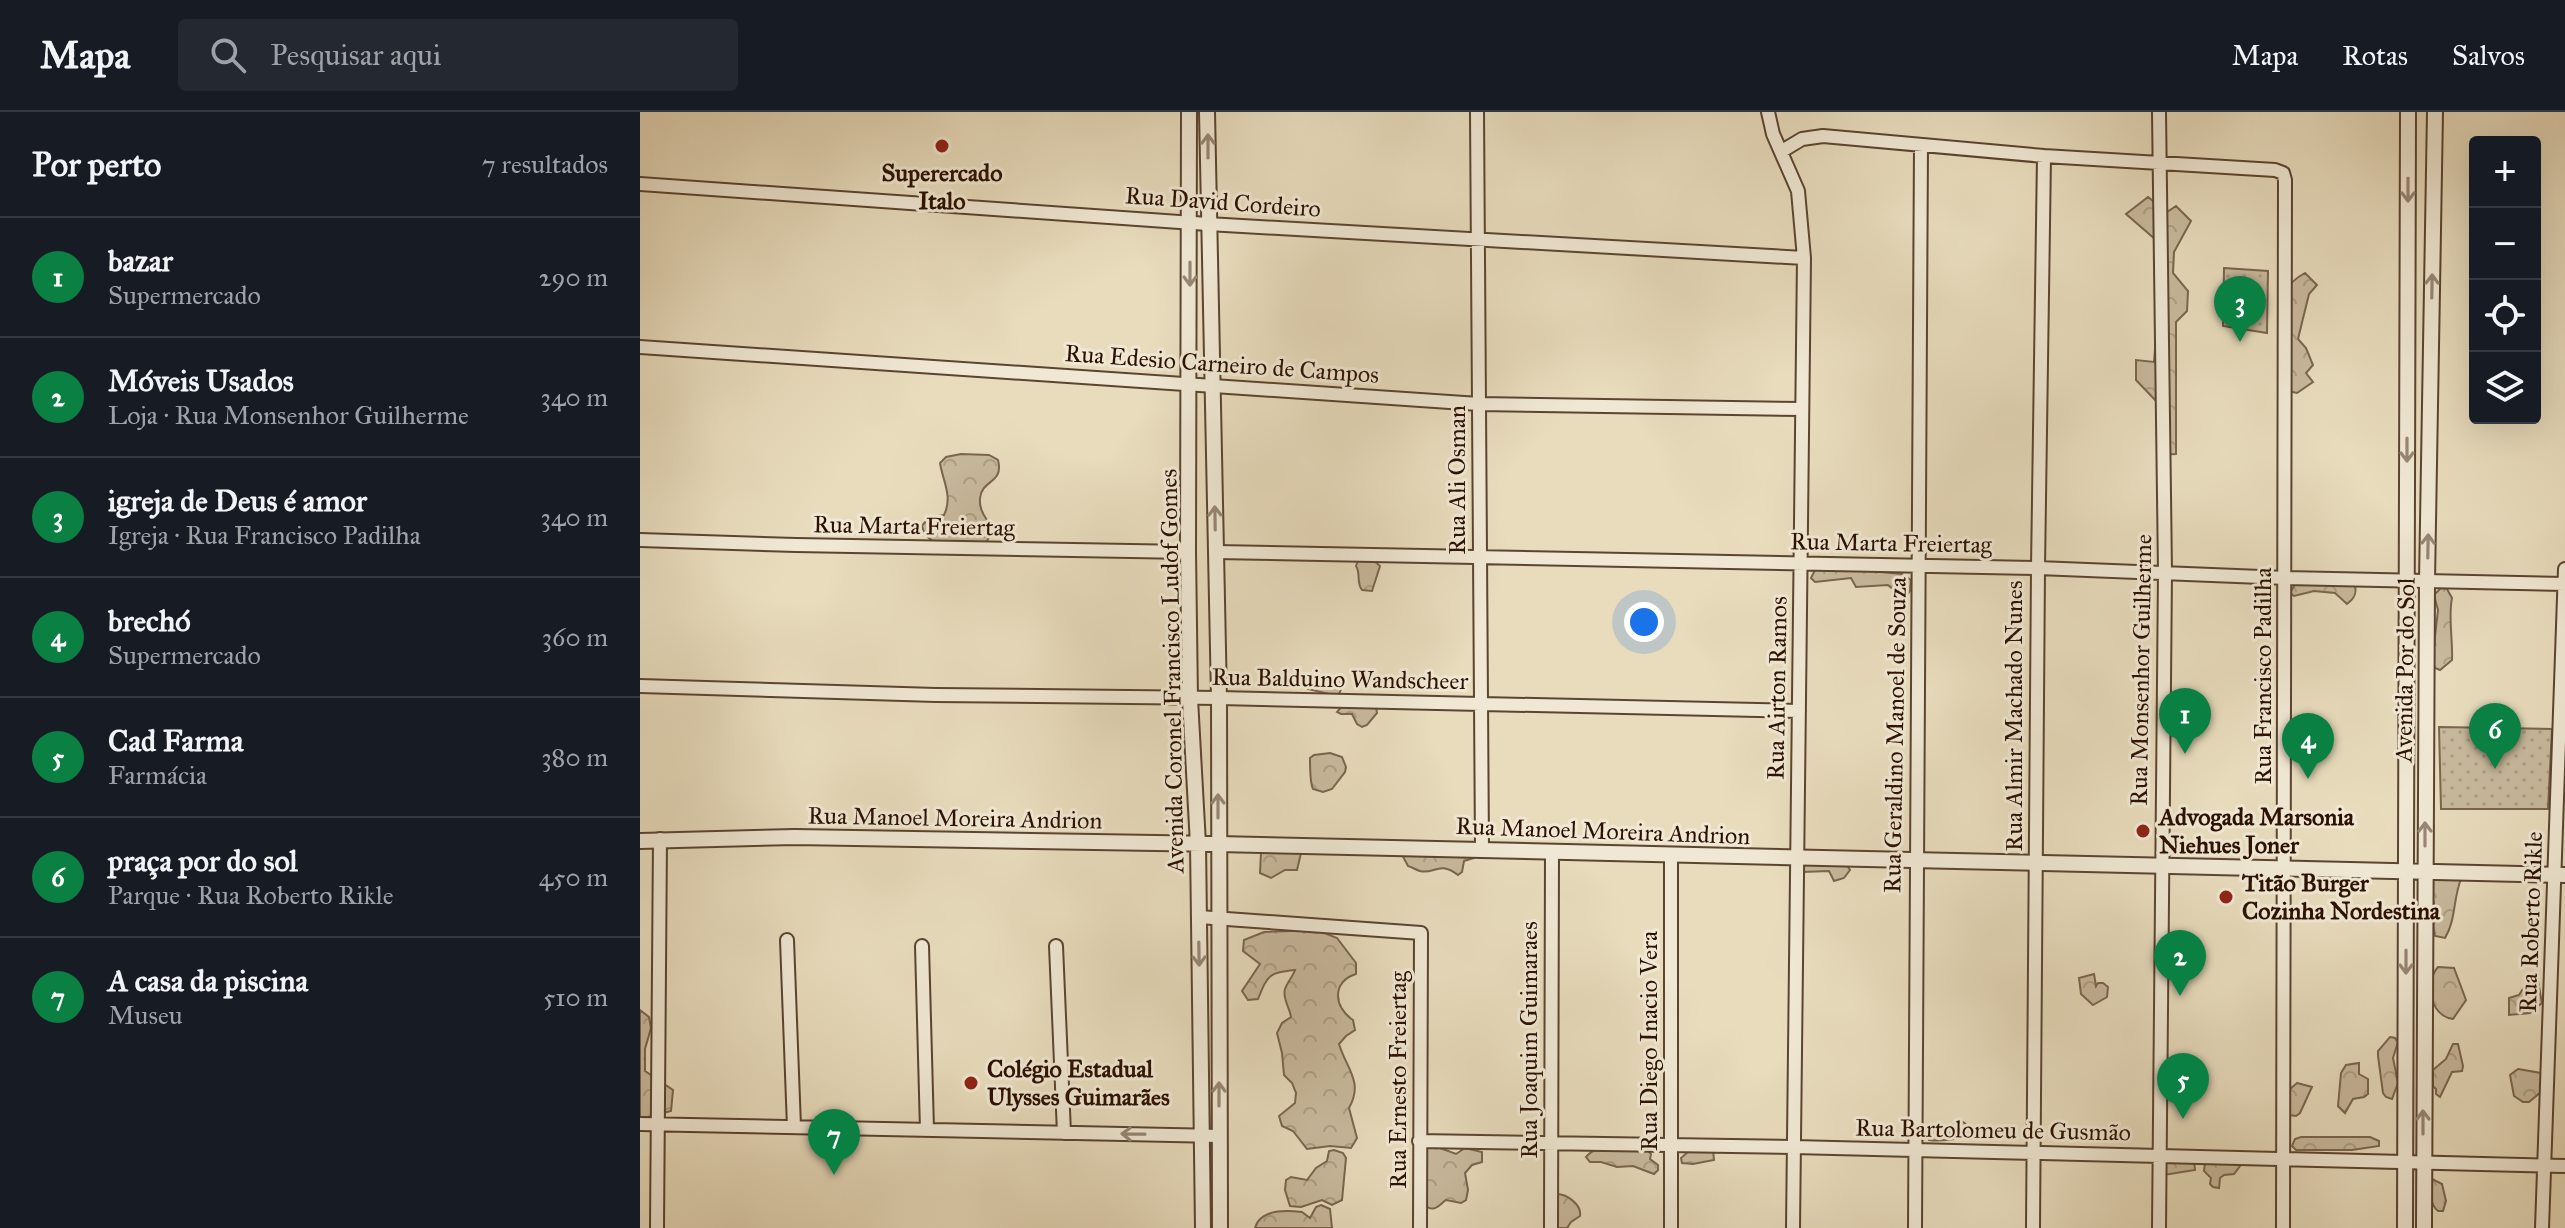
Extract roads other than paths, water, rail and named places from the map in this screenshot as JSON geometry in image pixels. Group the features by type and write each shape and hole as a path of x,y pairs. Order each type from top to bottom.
{"street":[{"name":"Avenida Coronel Francisco Ludof Gomes","path":"1189,112 1188,552 1190,699 1198,844 1203,1228"},
{"name":"Avenida Coronel Francisco Ludof Gomes","path":"1207,112 1219,698 1220,1228"},
{"name":"Rua Ali Osman","path":"1477,112 1482,849"},
{"name":"Rua Airton Ramos","path":"1768,112 1773,134 1798,191 1804,258 1793,1228"},
{"name":"Rua Monsenhor Guilherme","path":"2159,112 2165,572 2159,1228"},
{"name":"Avenida Por do Sol","path":"2405,1228 2408,112"},
{"name":"Avenida Por do Sol","path":"2424,1228 2427,581 2435,112"},
{"path":"1782,151 1802,139 1823,136 2160,163"},
{"name":"Rua Geraldino Manoel de Souza","path":"1915,1228 1921,145"},
{"name":"Rua Almir Machado Nunes","path":"2033,1228 2044,156"},
{"name":"Rua Francisco Padilha","path":"2160,163 2275,170 2283,173 2285,180 2283,1228"},
{"name":"Rua David Cordeiro","path":"640,184 1190,223 1804,258"},
{"name":"Rua Edesio Carneiro de Campos","path":"640,347 1479,404 1802,409"},
{"name":"Rua Marta Freiertag","path":"640,540 1188,552"},
{"name":"Rua Marta Freiertag","path":"1216,552 2038,568 2286,578 2565,584"},
{"name":"Rua Roberto Rikle","path":"2542,1228 2559,875 2565,569"},
{"name":"Rua Balduino Wandscheer","path":"640,686 936,695 1799,711"},
{"name":"Rua Manoel Moreira Andrion","path":"640,841 795,837 1218,844 2559,875"},
{"path":"657,1228 660,839"},
{"name":"Rua Joaquim Guimaraes","path":"1551,1228 1552,851"},
{"name":"Rua Diego Inacio Vera","path":"1671,855 1671,1228"},
{"path":"1199,917 1218,918"},
{"name":"Rua Ernesto Freiertag","path":"1218,918 1421,933 1420,1228"},
{"path":"787,940 794,1127"},
{"path":"922,946 927,1130"},
{"path":"1056,946 1064,1133"},
{"path":"640,1124 1219,1136"},
{"name":"Rua Bartolomeu de Gusmão","path":"1419,1141 2565,1166"}],"place":[{"name":"Superercado Italo","path":"942,146"},
{"name":"igreja de Deus é amor","path":"2240,342"},
{"name":"bazar","path":"2185,754"},
{"name":"praça por do sol","path":"2495,769"},
{"name":"brechó","path":"2308,779"},
{"name":"Advogada Marsonia Niehues Joner","path":"2143,831"},
{"name":"Titão Burger Cozinha Nordestina","path":"2226,897"},
{"name":"Móveis Usados","path":"2180,996"},
{"name":"Colégio Estadual Ulysses Guimarães","path":"971,1083"},
{"name":"Cad Farma","path":"2183,1119"},
{"name":"A casa da piscina","path":"834,1175"}]}
